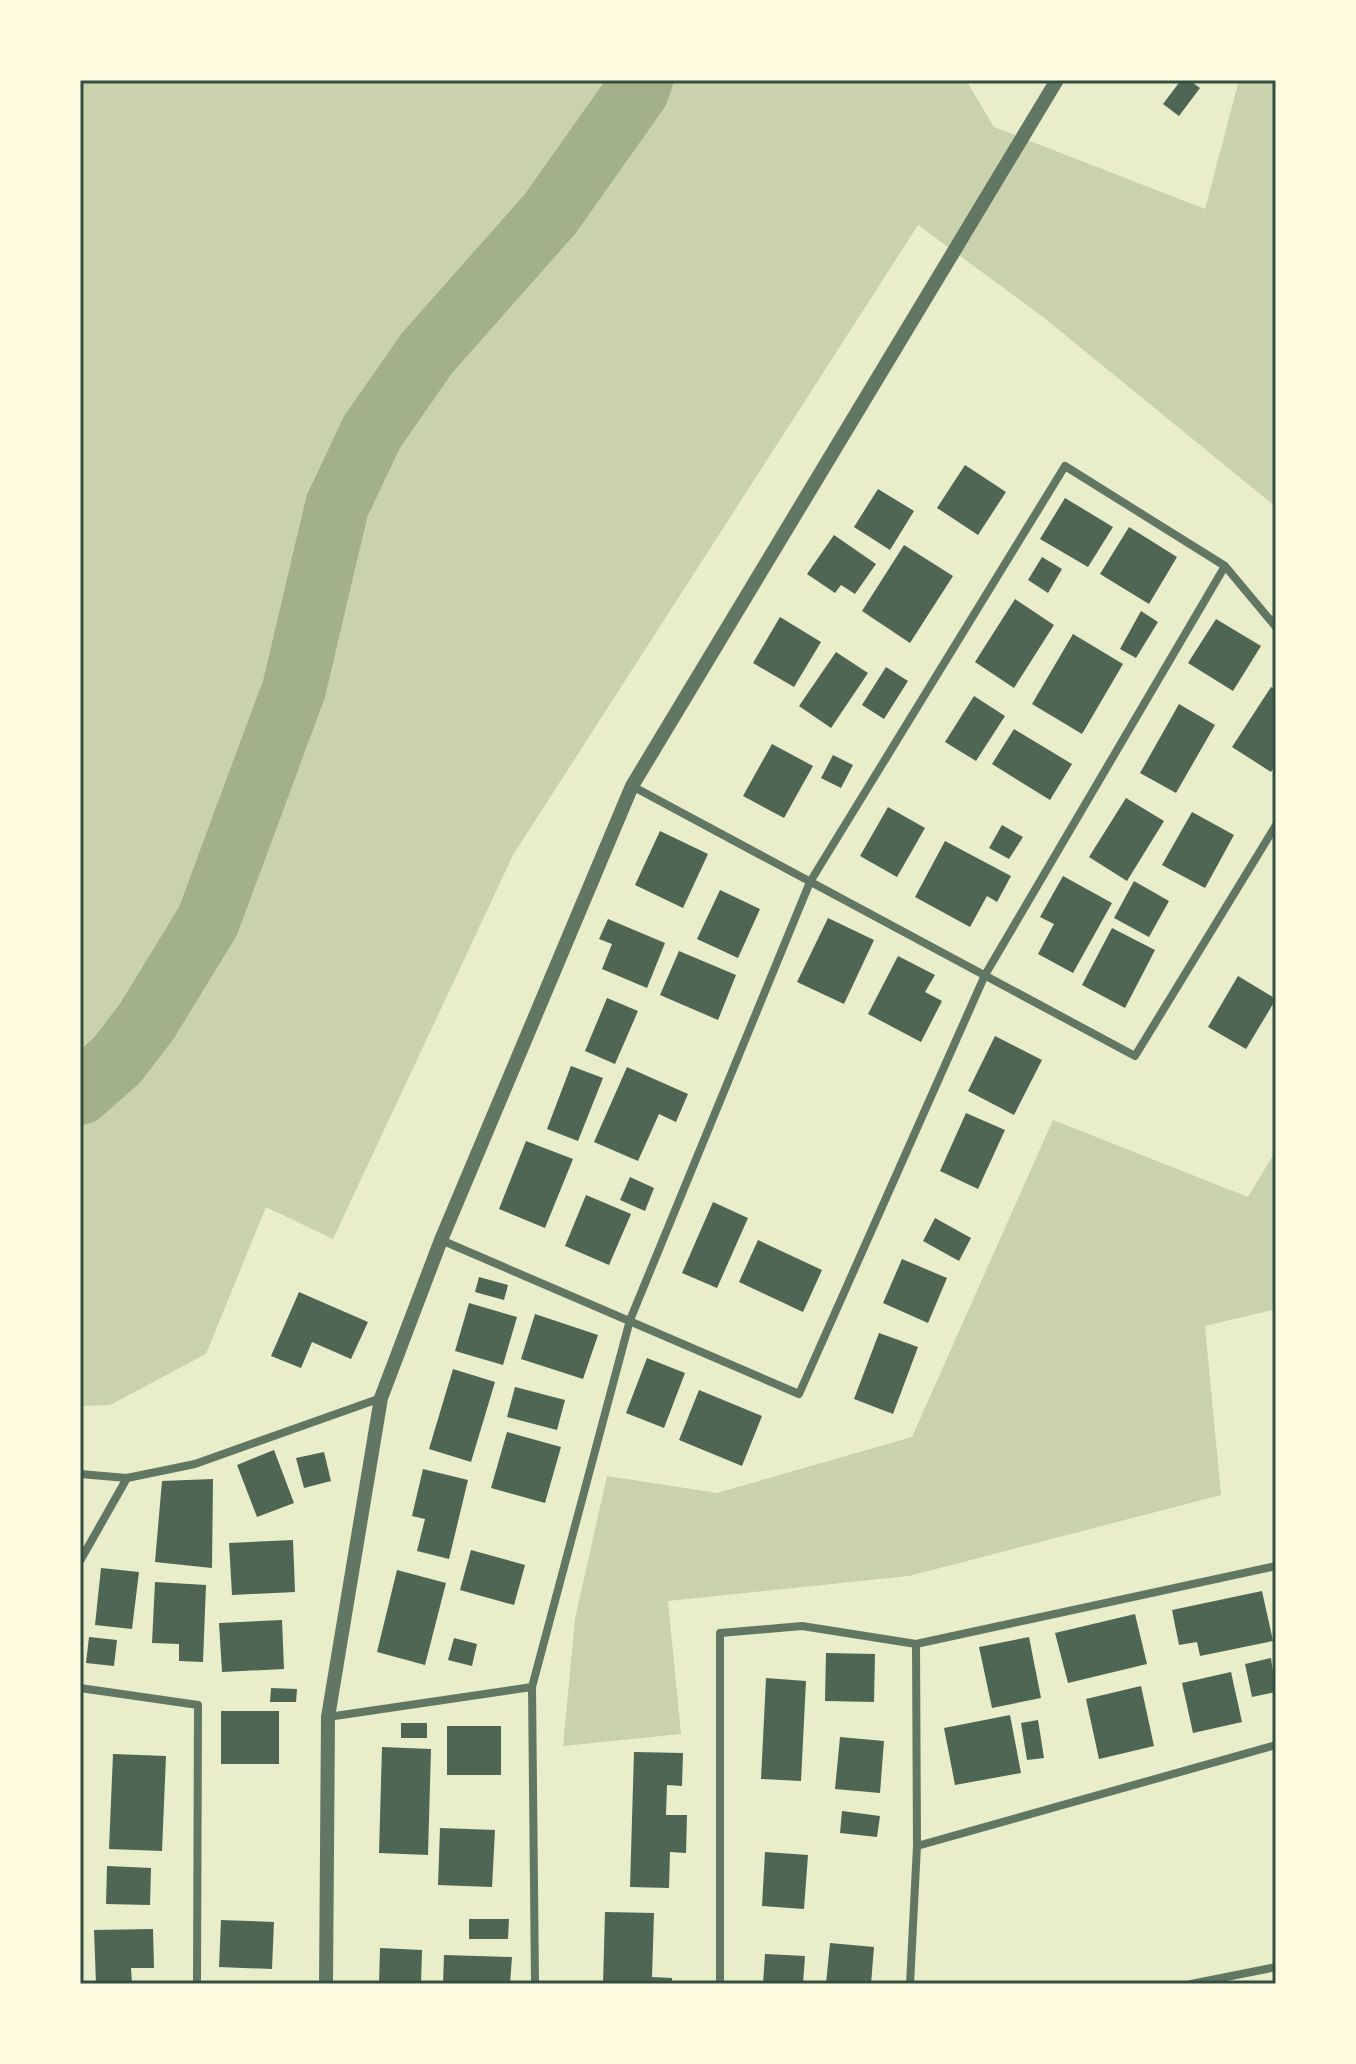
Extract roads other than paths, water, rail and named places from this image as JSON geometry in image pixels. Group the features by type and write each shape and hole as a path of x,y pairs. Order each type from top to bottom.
{"street":[{"path":"326,1984 328,1717 381,1398 441,1240 632,786 1057,80"},
{"path":"535,1984 532,1687 630,1320 810,882 1065,466 1225,566 1276,627"},
{"path":"441,1240 799,1394 985,975 1225,566"},
{"path":"632,786 1135,1056 1276,825"},
{"path":"80,1474 127,1478 195,1464 381,1398"},
{"path":"80,1561 127,1478"},
{"path":"720,1984 720,1633 802,1626 916,1644 1276,1566"},
{"path":"910,1984 917,1846 916,1644"},
{"path":"328,1717 532,1687"},
{"path":"80,1688 198,1705 197,1984"},
{"path":"917,1846 1276,1745"},
{"path":"1191,1984 1276,1967"}],"waterway":[{"path":"80,1093 117,1060 147,1021 208,921 294,689 337,506 372,432 427,353 550,214 637,91 641,80"}]}
